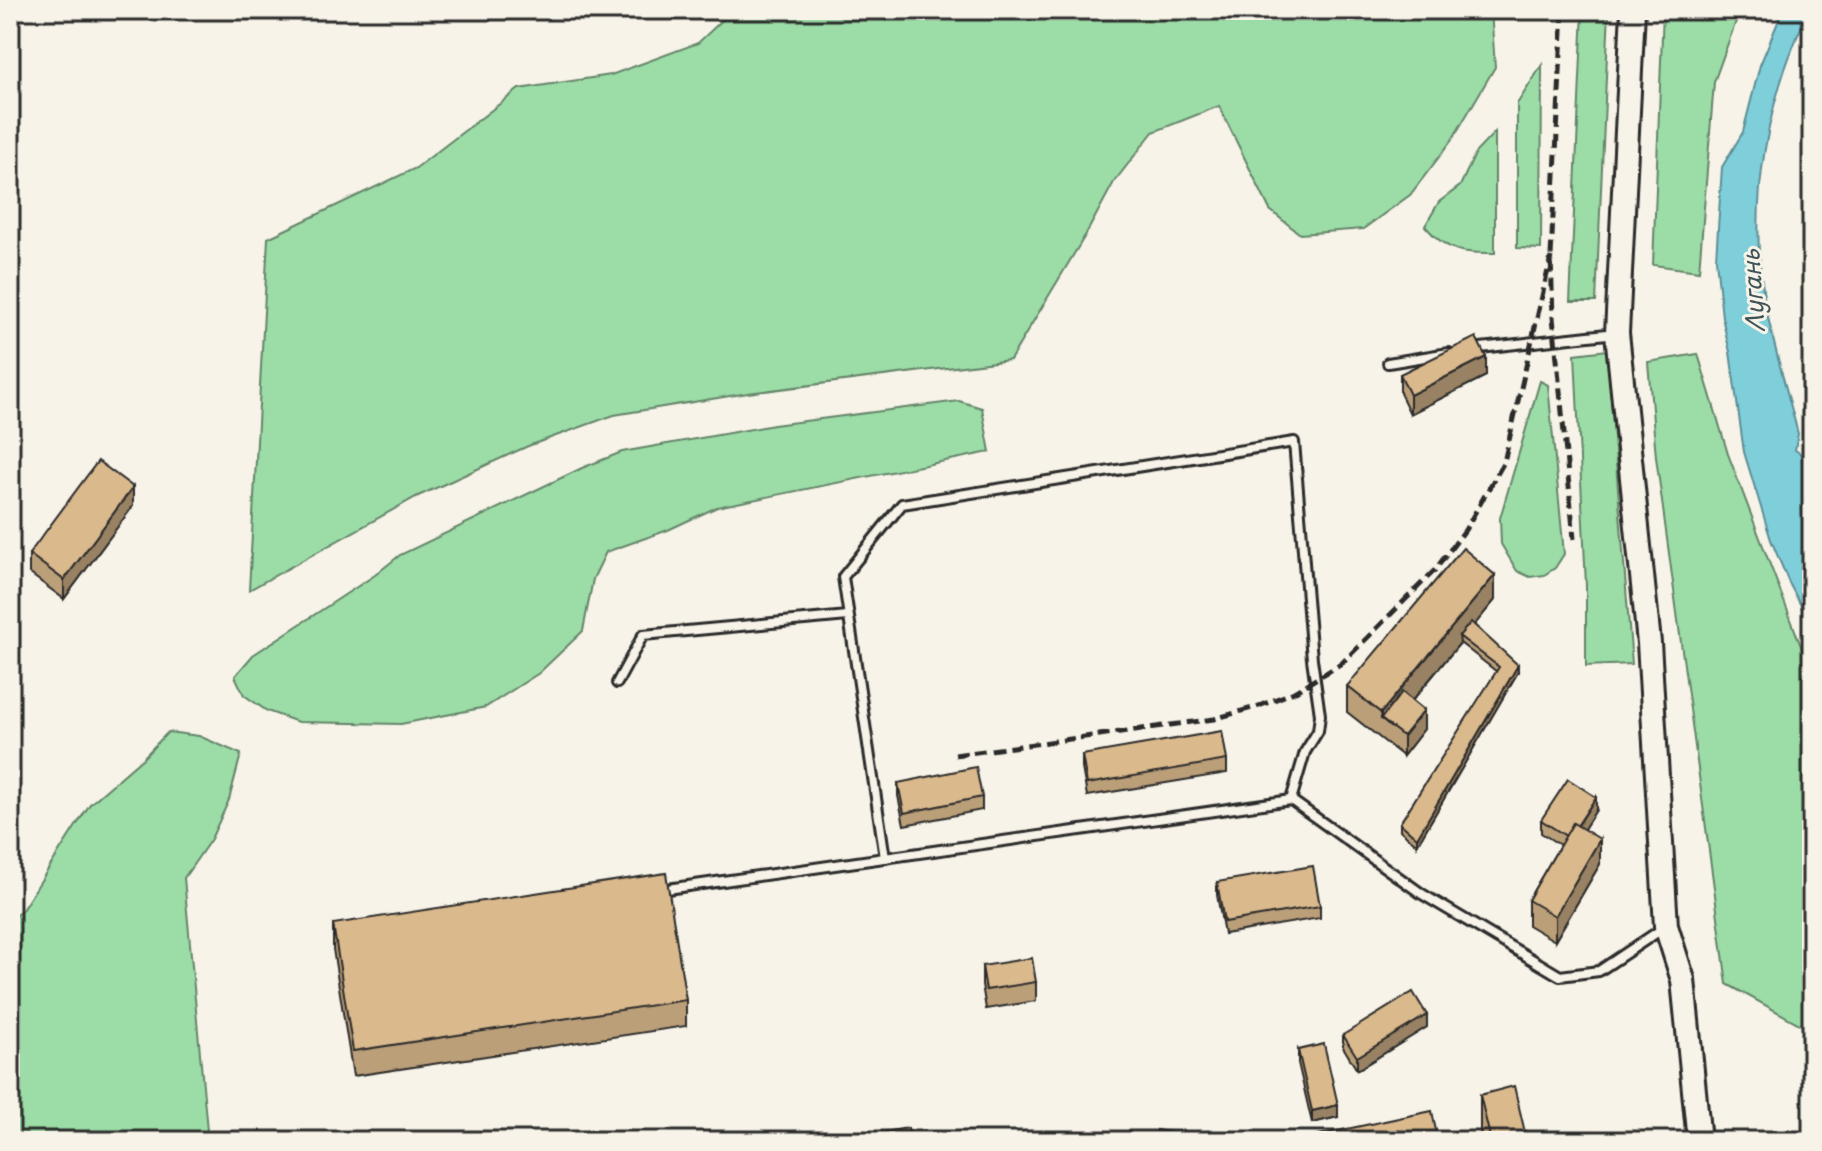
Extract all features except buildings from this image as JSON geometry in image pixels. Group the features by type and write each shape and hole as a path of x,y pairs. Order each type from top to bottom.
{"street":[{"path":"1633,10 1617,333 1649,643 1666,926 1683,980 1699,1141"}],"lane":[{"path":"1388,363 1489,346 1617,333"},
{"path":"885,858 843,577 902,504 1294,442 1312,659 1320,715 1318,731 1305,752 1291,800"},
{"path":"617,683 643,635 848,616"},
{"path":"654,890 1291,800 1422,894 1560,976 1599,971 1666,926"}],"green space":[{"path":"733,10 1491,10 1495,67 1452,140 1410,195 1363,229 1300,234 1270,210 1219,106 1153,132 1114,182 1010,360 748,393 614,415 528,446 416,497 249,590 268,238 416,168 519,89 611,75 698,43"},
{"path":"1583,10 1609,10 1596,302 1570,302"},
{"path":"1663,10 1740,10 1714,82 1699,271 1653,265"},
{"path":"1542,65 1541,249 1517,248 1517,104"},
{"path":"1495,132 1495,253 1456,250 1441,242 1425,226 1439,202 1460,186 1476,152"},
{"path":"1607,350 1632,664 1586,666 1586,586 1575,354"},
{"path":"1698,354 1728,454 1812,675 1812,1031 1727,984 1656,457 1648,362"},
{"path":"1540,381 1548,385 1564,554 1555,568 1544,575 1530,577 1517,571 1501,544 1500,518"},
{"path":"959,401 982,408 990,452 717,507 668,530 606,552 593,579 583,631 539,673 486,707 401,724 298,722 267,711 244,695 235,676 253,655 375,575 400,555 622,452 774,425"},
{"path":"168,732 199,736 241,754 229,800 211,839 184,878 208,1141 10,1138 10,920 22,910 90,804"}],"water":[{"name":"Лугань","path":"1783,10 1809,10 1794,44 1772,114 1760,187 1758,224 1767,314 1798,434 1795,450 1800,453 1812,489 1812,626 1771,540 1744,452 1716,259 1722,167 1743,132 1760,65"}],"railway":[{"path":"1563,10 1551,257 1553,317 1574,539"},
{"path":"955,755 1214,719 1294,692 1341,664 1435,570 1465,530 1504,462 1551,257"}]}
